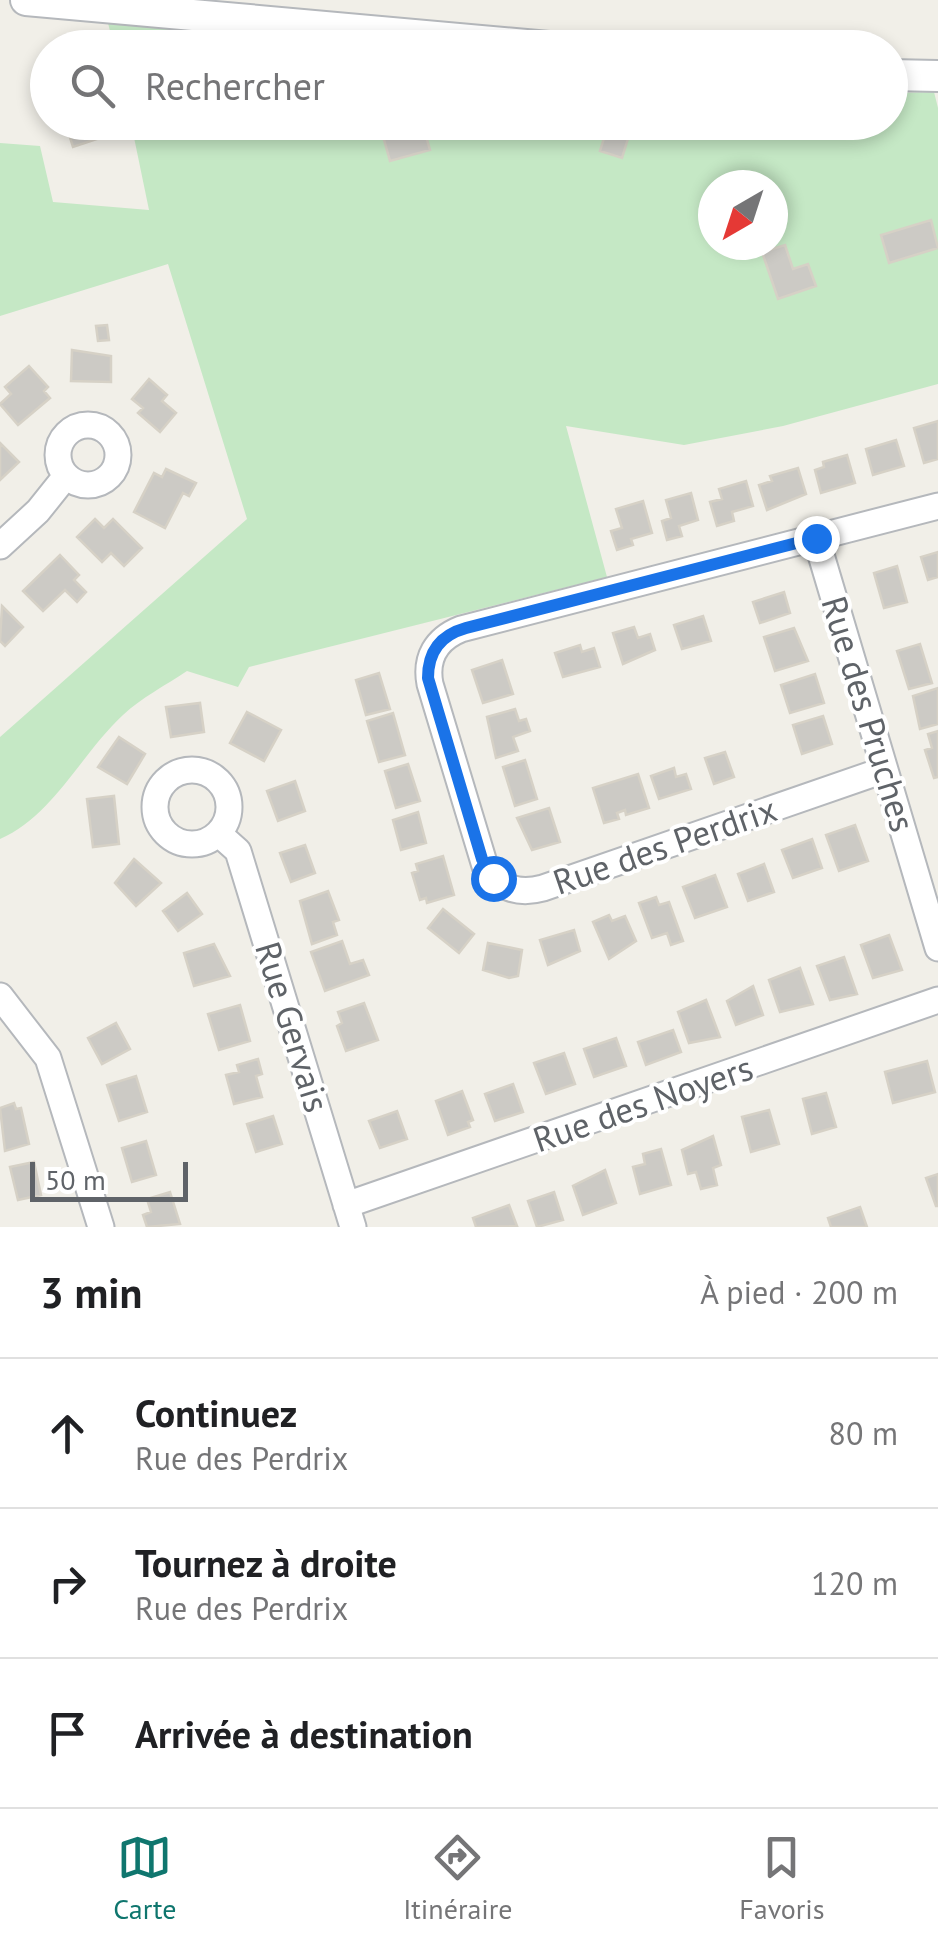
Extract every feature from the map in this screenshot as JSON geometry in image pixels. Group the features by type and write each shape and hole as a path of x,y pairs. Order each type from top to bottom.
{"street":[{"path":"26,0 360,30"},
{"path":"908,75 938,76"},
{"path":"0,546 38,511 66,476"},
{"name":"Rue des Perdrix","path":"884,770 543,888 519,891 498,883 485,866 435,702 428,663 438,644 454,632 938,506"},
{"name":"Rue des Pruches","path":"816,538 938,948"},
{"name":"Rue Gervais","path":"219,834 238,851 350,1216"},
{"path":"0,996 48,1058 101,1227"},
{"name":"Rue des Noyers","path":"350,1216 938,1000"}],"green space":[{"path":"108,23 185,30 110,30"},
{"path":"934,92 938,108 938,384 783,426 684,445 566,426 607,577 249,667 238,687 187,671 123,715 51,800 19,829 0,839 0,737 247,519 168,264 0,316 0,143 40,146 53,202 149,210 135,140 908,140 908,93"}],"building":[{"path":"71,140 94,140 73,147"},
{"path":"384,140 427,140 430,150 390,161"},
{"path":"603,140 628,140 622,158 600,151"},
{"path":"931,220 938,248 889,263 881,235"},
{"path":"788,254 793,269 808,264 816,286 778,299 765,260 788,260"},
{"path":"107,325 109,340 98,341 96,326"},
{"path":"72,350 111,356 111,382 71,381"},
{"path":"29,366 48,387 44,391 50,398 18,425 0,404 11,394 5,387"},
{"path":"149,379 167,395 162,401 176,413 160,432 138,413 143,408 132,399"},
{"path":"938,421 938,459 924,463 914,428"},
{"path":"896,440 904,466 873,475 866,449"},
{"path":"0,443 19,462 0,480"},
{"path":"847,455 855,483 821,493 815,470 824,467 823,462"},
{"path":"798,468 806,494 767,510 759,485 772,481 770,476"},
{"path":"166,469 196,483 189,496 183,493 165,528 134,512 154,473 162,477"},
{"path":"746,481 753,506 732,512 734,521 717,526 710,502 722,499 719,489"},
{"path":"691,493 698,520 679,526 682,536 667,540 662,521 671,518 666,500"},
{"path":"643,501 652,533 631,539 633,545 617,550 611,531 622,528 616,509"},
{"path":"95,519 104,528 113,519 142,548 124,566 111,553 102,562 77,537"},
{"path":"938,552 938,577 928,580 921,557"},
{"path":"60,555 79,575 74,580 86,592 77,602 65,590 43,611 23,591"},
{"path":"897,566 907,602 884,608 874,573"},
{"path":"784,592 790,613 760,623 753,602"},
{"path":"2,606 23,627 5,646 0,641"},
{"path":"703,616 711,641 682,649 674,625"},
{"path":"634,627 638,638 650,634 655,650 623,664 613,633"},
{"path":"794,628 808,661 775,671 764,637"},
{"path":"920,644 932,683 909,689 897,651"},
{"path":"580,645 582,652 594,648 600,667 563,677 555,653"},
{"path":"502,660 513,694 483,703 472,670"},
{"path":"379,673 390,709 366,715 356,680"},
{"path":"815,674 824,703 790,713 781,685"},
{"path":"938,688 938,724 920,729 913,696"},
{"path":"200,703 204,732 171,737 166,707"},
{"path":"515,709 519,721 526,719 530,731 513,737 518,751 496,758 487,717"},
{"path":"247,712 281,730 264,761 230,743"},
{"path":"393,713 405,755 379,762 367,721"},
{"path":"823,716 832,744 802,754 793,725"},
{"path":"938,731 938,777 934,778 925,750 932,748 928,734"},
{"path":"119,737 145,754 127,784 98,767"},
{"path":"725,752 734,777 714,784 705,758"},
{"path":"525,760 537,799 515,806 503,767"},
{"path":"408,764 420,801 396,808 385,771"},
{"path":"674,768 676,777 686,774 691,789 659,799 651,776"},
{"path":"638,774 649,808 626,815 625,810 617,813 619,819 604,823 593,788"},
{"path":"295,781 305,811 278,821 267,791"},
{"path":"114,796 119,844 93,847 87,799"},
{"path":"549,808 560,842 532,850 517,818"},
{"path":"418,812 426,843 401,850 393,820"},
{"path":"855,825 868,861 839,871 826,835"},
{"path":"812,839 822,868 793,878 782,850"},
{"path":"305,845 315,873 291,882 280,853"},
{"path":"443,856 454,895 427,903 426,898 420,900 412,873 418,871 416,864"},
{"path":"134,859 161,883 136,906 115,883"},
{"path":"764,864 774,892 748,901 738,874"},
{"path":"715,875 727,907 695,918 683,887"},
{"path":"328,891 339,920 333,922 337,935 312,944 300,901"},
{"path":"187,893 202,914 178,931 163,911"},
{"path":"656,897 659,905 669,902 683,941 671,945 667,933 652,938 639,903"},
{"path":"443,909 474,934 459,953 428,928"},
{"path":"609,915 612,921 625,916 636,941 609,959 593,922"},
{"path":"574,930 580,951 548,965 540,940"},
{"path":"889,935 902,970 873,978 861,945"},
{"path":"342,941 350,964 363,960 369,975 325,991 311,952"},
{"path":"488,943 522,950 518,976 509,978 483,970"},
{"path":"214,944 230,976 194,986 184,953"},
{"path":"844,957 857,994 830,1000 817,966"},
{"path":"800,968 813,1004 780,1012 769,980"},
{"path":"753,986 763,1015 736,1025 727,1001"},
{"path":"706,1000 720,1037 689,1043 678,1012"},
{"path":"364,1003 378,1040 346,1051 337,1026 342,1023 338,1012"},
{"path":"240,1005 250,1041 219,1050 208,1014"},
{"path":"116,1023 130,1049 102,1064 88,1038"},
{"path":"673,1030 681,1052 646,1065 638,1042"},
{"path":"616,1038 626,1066 594,1077 584,1049"},
{"path":"564,1053 575,1084 546,1094 534,1063"},
{"path":"258,1059 262,1074 256,1076 262,1097 234,1104 226,1075 239,1072 237,1065"},
{"path":"927,1061 935,1092 893,1103 885,1072"},
{"path":"136,1076 147,1112 119,1121 107,1085"},
{"path":"513,1084 523,1112 495,1121 485,1094"},
{"path":"462,1091 473,1120 468,1122 470,1127 448,1135 436,1101"},
{"path":"826,1093 836,1127 812,1134 803,1099"},
{"path":"14,1103 16,1109 21,1108 29,1144 5,1151 0,1108"},
{"path":"769,1110 779,1144 751,1152 742,1117"},
{"path":"397,1111 407,1139 380,1148 369,1121"},
{"path":"273,1116 282,1144 256,1152 247,1124"},
{"path":"713,1136 721,1165 713,1168 717,1185 701,1189 696,1172 688,1174 682,1150"},
{"path":"146,1141 156,1175 132,1182 122,1148"},
{"path":"661,1149 671,1185 640,1194 633,1167 645,1164 643,1154"},
{"path":"34,1162 41,1195 18,1200 10,1167"},
{"path":"605,1170 616,1203 583,1215 573,1186"},
{"path":"938,1174 938,1206 936,1206 926,1178"},
{"path":"170,1192 180,1224 147,1227 143,1215 151,1212 147,1199"},
{"path":"554,1192 563,1220 537,1227 528,1201"},
{"path":"509,1205 517,1226 476,1227 473,1218"},
{"path":"860,1207 867,1227 831,1227 828,1218"}],"route":[{"path":"493,878 482,859 428,678 428,663 442,639 466,628 816,538"}]}
